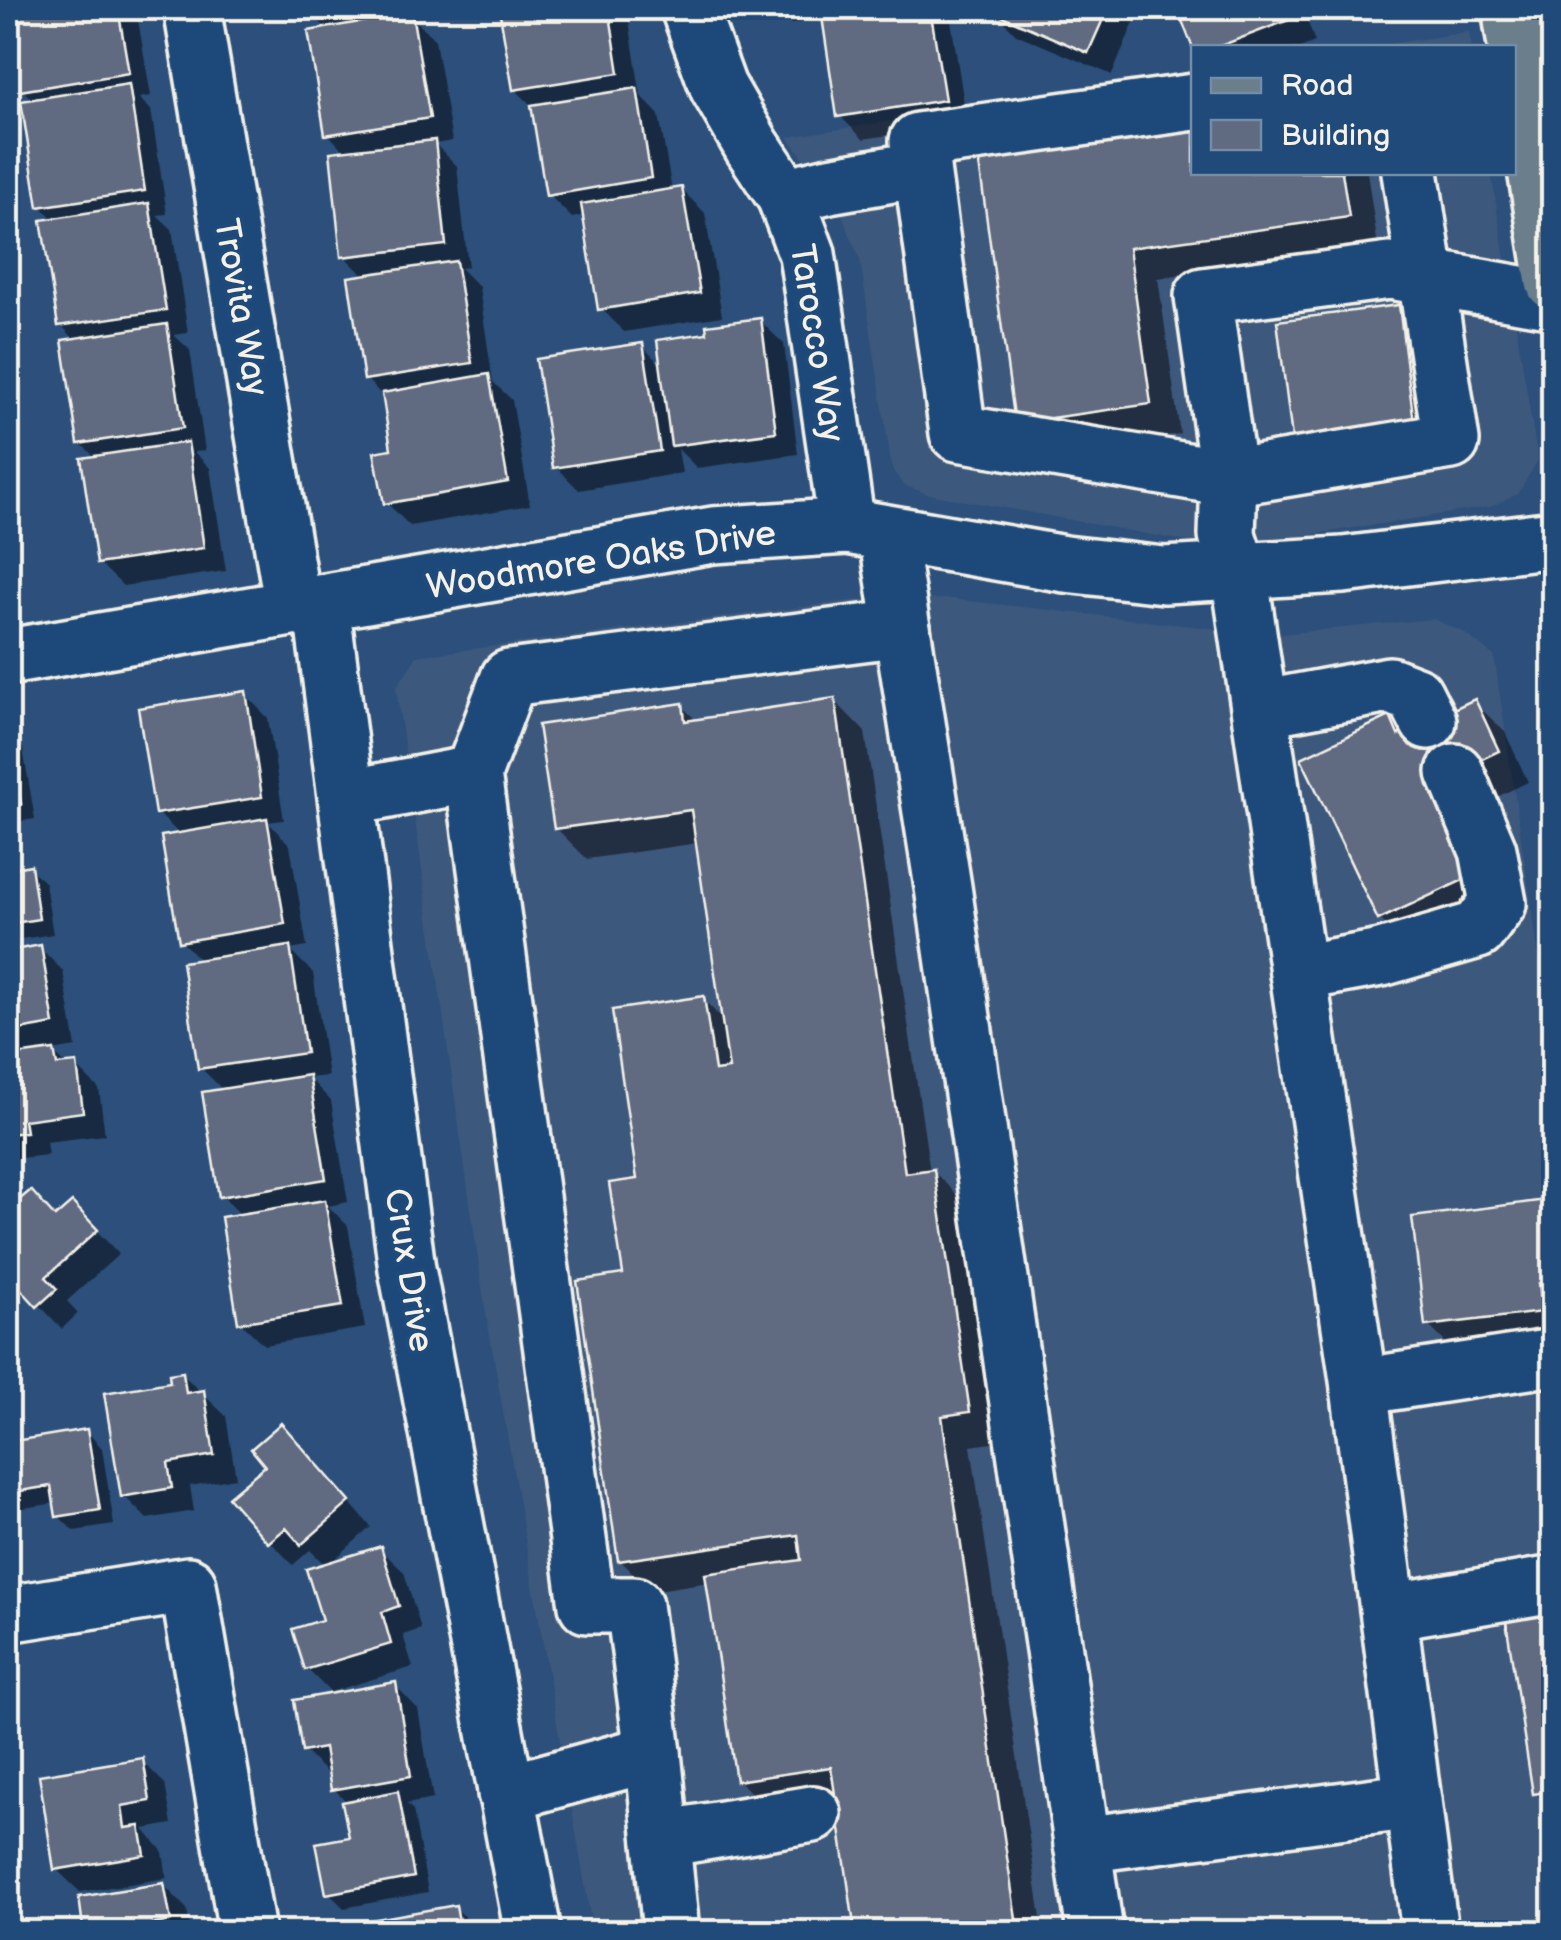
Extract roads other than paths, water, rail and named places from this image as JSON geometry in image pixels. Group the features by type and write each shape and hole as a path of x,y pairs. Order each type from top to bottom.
{"main road":[{"path":"1510,8 1514,45"},
{"path":"1516,67 1554,282"}],"street":[{"name":"Trovita Way","path":"192,8 307,605"},
{"name":"Tarocco Way","path":"689,8 718,87 785,196 807,254 867,530 902,628 1095,1932"},
{"path":"1191,102 918,141 958,433 1229,478 1451,441 1411,175"},
{"path":"785,196 922,169"},
{"path":"1430,1932 1359,1387 1239,570 1227,535 1229,478 1203,296 1390,271 1554,300"},
{"name":"Woodmore Oaks Drive","path":"8,657 713,536 867,530 920,536 1065,564 1164,576 1342,565 1554,538"},
{"name":"Crux Drive","path":"307,605 347,798 407,1270 533,1932"},
{"path":"671,1932 634,1606 587,1606 473,774 509,678 902,628"},
{"path":"1260,710 1389,685 1415,695 1428,721"},
{"path":"1298,973 1382,958 1478,930 1498,904 1488,850 1454,772"},
{"path":"347,798 473,774"},
{"path":"1359,1387 1554,1357"},
{"path":"1389,1612 1554,1584"},
{"path":"8,1614 188,1585 247,1932"},
{"path":"506,1793 653,1753"},
{"path":"1082,1845 1413,1801"},
{"path":"662,1839 813,1814"}]}
